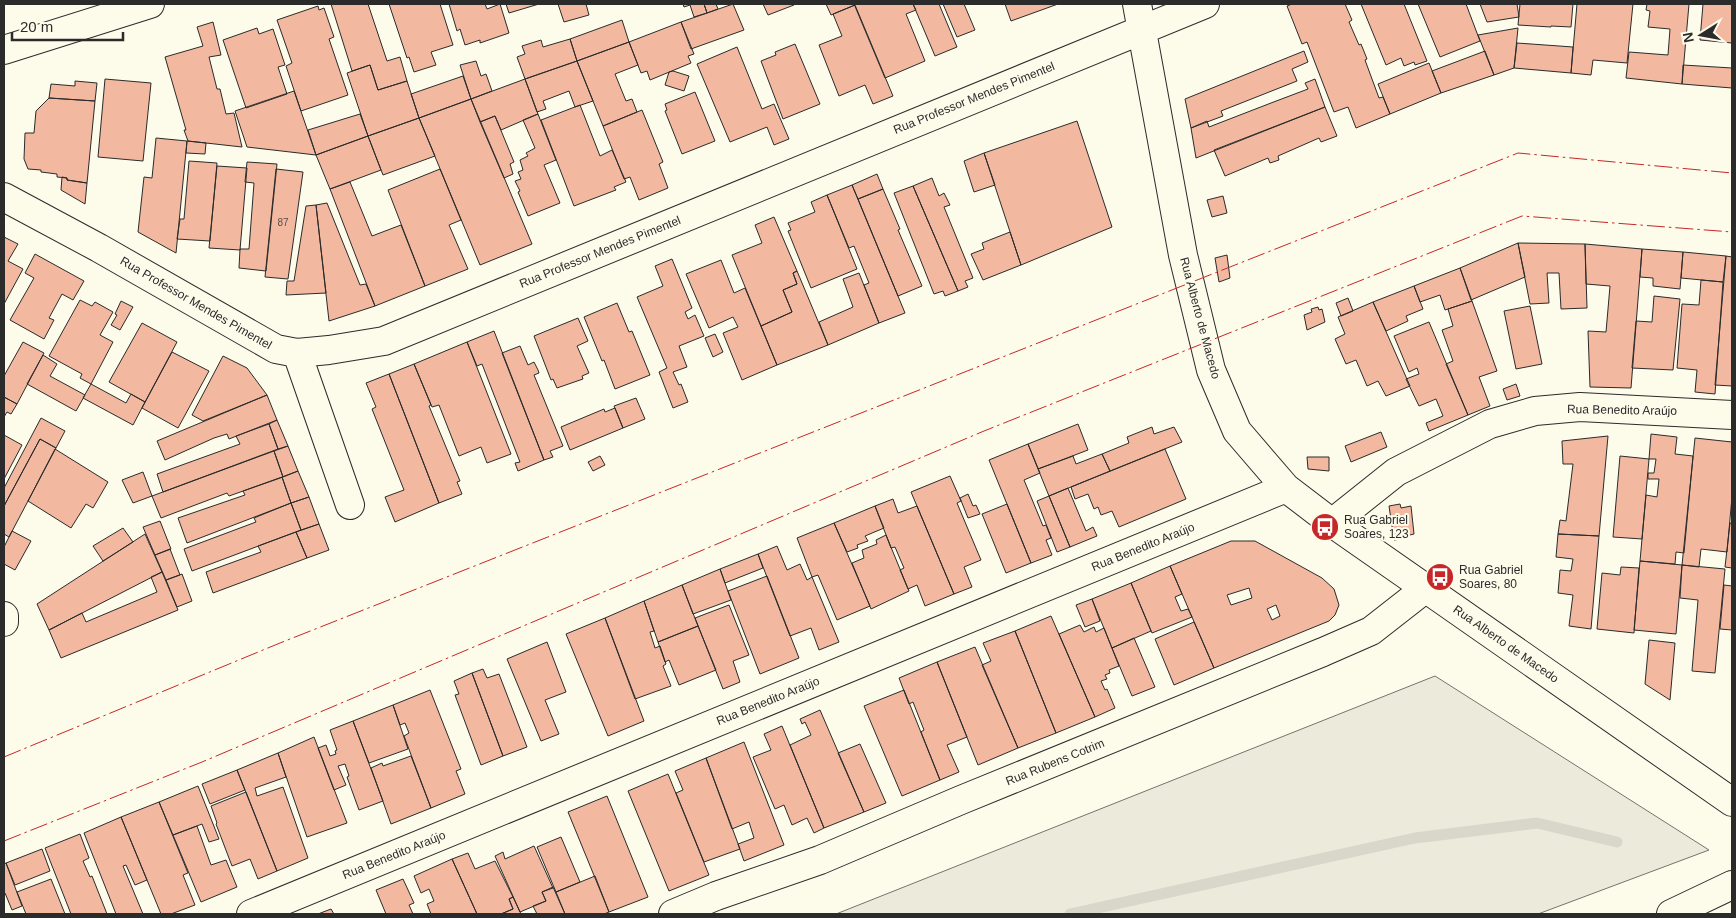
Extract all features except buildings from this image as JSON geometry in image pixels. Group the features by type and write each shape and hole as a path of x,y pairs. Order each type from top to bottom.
{"street":[{"path":"4,50 89,13 150,4"},
{"name":"Rua Alberto de Macedo","path":"1137,4 1183,255 1211,370 1238,431 1286,488 1332,523 1732,802"},
{"name":"Rua Professor Mendes Pimentel","path":"4,197 99,248 276,349 298,353 329,350 384,340 1205,4"},
{"path":"298,353 350,505"},
{"name":"Rua Benedito Araújo","path":"1332,523 1396,472 1490,424 1534,411 1580,407 1732,415"},
{"name":"Rua Benedito Araújo","path":"251,914 1286,488"},
{"name":"Rua Rubens Cotrim","path":"673,914 716,896 820,860 961,800 1323,652 1371,631 1426,588"},
{"path":"4,616 4,622"},
{"path":"1671,914 1732,885"}],"shaded area":[{"path":"1435,676 1709,850 1538,914 836,914"}],"waterway":[{"path":"1070,914 1415,838 1537,823 1617,842"}],"power":[{"path":"4,757 280,643 1518,153 1732,173"},
{"path":"4,841 202,762 984,431 1522,216 1732,232"}],"place":[{"name":"Rua Gabriel Soares, 123","path":"1325,527"},
{"name":"Rua Gabriel Soares, 80","path":"1440,577"}]}
